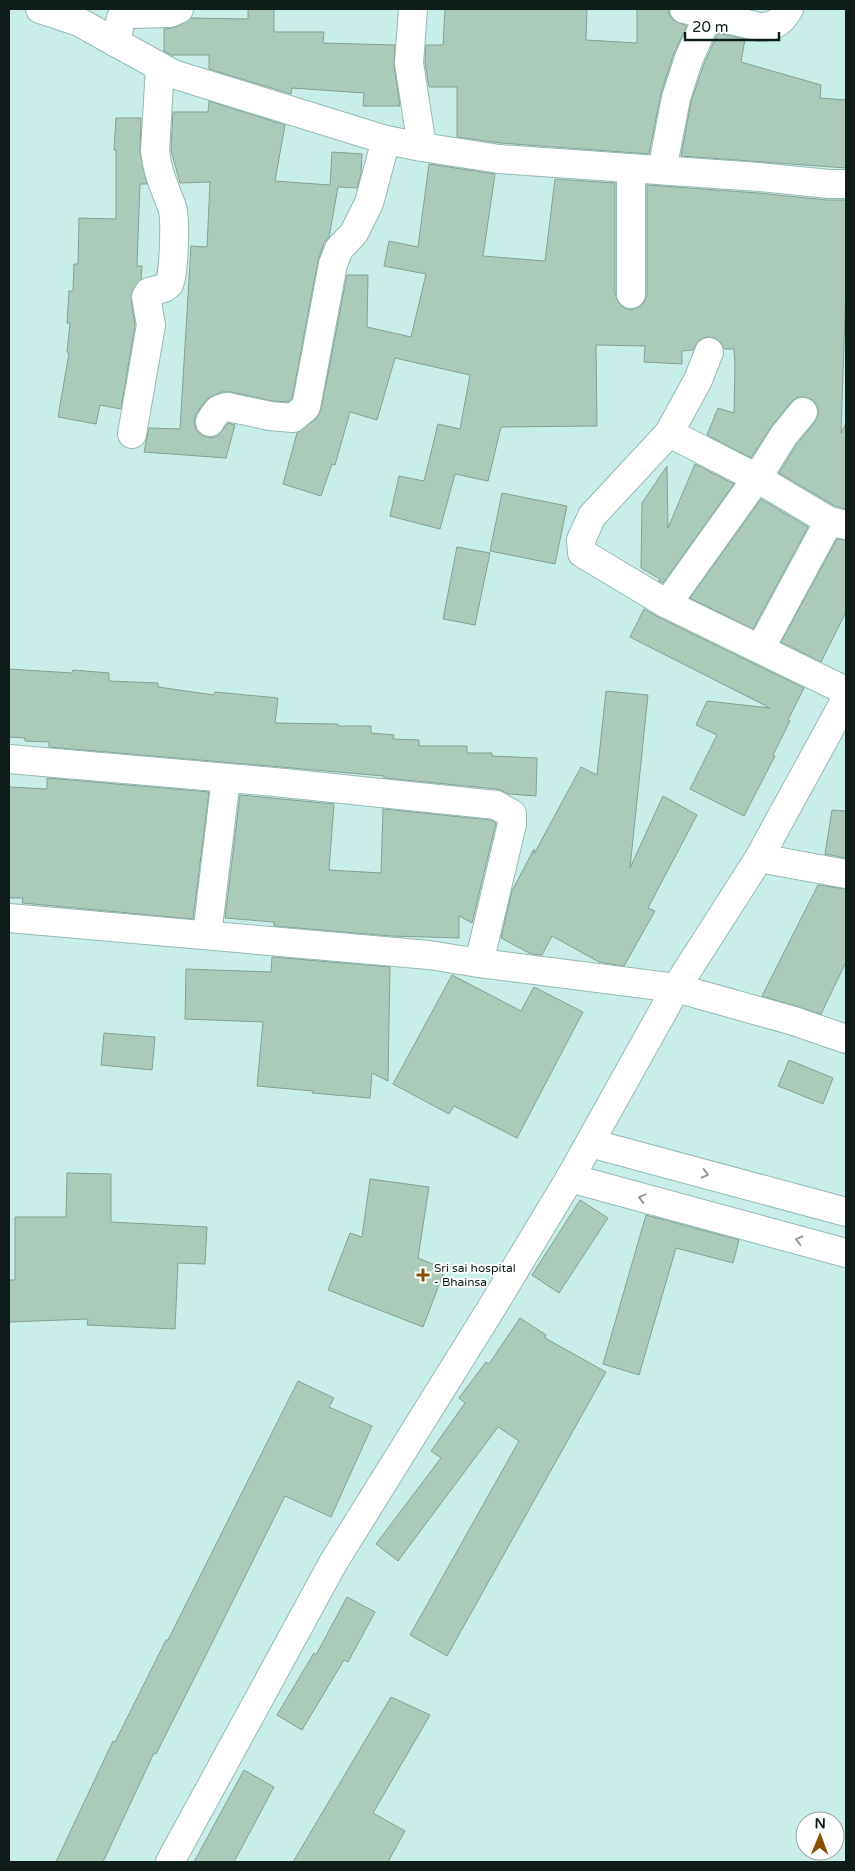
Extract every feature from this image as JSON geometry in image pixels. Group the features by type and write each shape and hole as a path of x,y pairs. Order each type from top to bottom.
{"street":[{"path":"40,9 79,22 173,74 386,140 422,148 498,159 846,184"},
{"path":"116,43 121,18 124,16 130,14 170,13 178,9"},
{"path":"413,9 409,63 422,148"},
{"path":"662,170 676,98 689,58 696,11 760,27 767,27 779,23 789,9"},
{"path":"132,434 151,325 146,297 149,292 164,288 169,284 172,268 172,208 156,165 155,151 160,67"},
{"path":"210,422 215,413 222,408 228,407 270,416 293,418 306,407 333,264 339,249 358,227 369,203 386,140"},
{"path":"631,168 631,294"},
{"path":"709,352 698,380 670,433 592,516 581,540 582,553 668,604 846,691"},
{"path":"668,604 757,478 784,435 803,412"},
{"path":"670,433 838,523 760,649"},
{"path":"170,1862 332,1563 489,1312 570,1178 676,988 759,858 846,699"},
{"path":"9,758 496,805 512,814 512,824 479,963"},
{"path":"207,936 226,778"},
{"path":"759,858 846,874"},
{"path":"9,918 429,955 676,988 794,1021 846,1038"},
{"path":"590,1143 846,1212"},
{"path":"570,1178 846,1253"}],"building":[{"path":"248,9 274,9 274,32 324,32 323,43 395,45 394,65 400,106 363,106 364,93 292,88 291,94 209,69 209,55 171,55 164,51 164,29 176,27 191,18 248,19"},
{"path":"445,9 587,9 586,40 637,43 637,9 669,9 669,14 673,20 687,26 674,53 661,93 649,154 501,143 457,137 457,87 429,87 425,62 426,45 443,45"},
{"path":"718,33 745,39 741,62 821,85 820,98 846,100 846,168 681,156 691,102 704,64"},
{"path":"209,101 285,125 275,181 330,185 332,152 362,154 361,174 357,188 338,187 329,237 324,243 318,261 292,399 288,402 272,401 231,392 222,392 207,399 196,414 194,422 196,430 203,436 211,438 218,436 228,423 235,425 226,458 144,452 149,428 180,429 191,246 207,247 210,182 180,183 171,150 173,112 208,112"},
{"path":"116,118 141,118 140,153 147,184 140,184 137,266 142,266 141,280 133,289 131,299 135,325 121,409 100,405 96,424 58,417 69,353 67,352 70,323 67,323 69,291 73,291 74,264 78,264 79,218 116,219 116,150 114,150"},
{"path":"429,164 495,174 483,256 545,261 555,179 615,183 615,294 618,302 624,308 631,310 639,307 645,301 647,294 647,185 846,200 846,284 841,433 846,423 846,509 835,506 779,473 797,444 815,422 818,407 813,400 798,397 791,402 771,427 751,458 707,435 718,408 734,413 735,367 734,349 724,349 715,338 707,337 699,340 693,350 682,351 682,364 644,362 645,346 596,345 597,426 501,427 488,481 455,474 440,529 390,516 399,476 424,481 438,424 460,429 470,375 395,358 377,420 350,412 335,465 332,464 321,496 283,484 297,433 316,419 321,410 347,275 368,275 367,327 411,337 426,274 384,266 389,241 418,247"},
{"path":"695,464 734,484 663,583 659,581 660,579 641,568 642,503 667,466 668,528"},
{"path":"502,493 567,506 555,564 490,551"},
{"path":"761,499 808,527 753,629 690,598"},
{"path":"837,539 846,540 846,612 821,662 781,642"},
{"path":"457,547 490,553 475,625 443,619"},
{"path":"644,609 804,688 773,755 775,756 744,816 690,789 717,735 696,725 707,701 770,708 630,637"},
{"path":"9,669 72,673 73,670 109,673 109,681 158,683 158,687 214,695 215,692 278,698 275,723 371,726 371,733 394,735 393,739 419,740 419,746 467,746 467,753 492,753 492,756 537,758 536,796 509,794 498,789 384,778 384,776 49,747 49,742 25,741 25,738 9,737"},
{"path":"606,691 648,695 630,868 663,796 697,815 648,908 655,911 624,966 599,962 552,936 542,955 531,954 501,938 512,891 581,767 597,775"},
{"path":"47,778 209,792 193,919 22,903 23,898 9,898 9,787 47,789"},
{"path":"240,795 334,804 329,870 381,873 383,809 491,820 496,823 472,923 459,916 459,938 391,936 274,926 274,922 225,918"},
{"path":"832,810 846,811 846,858 825,854"},
{"path":"818,885 846,889 846,962 821,1014 762,996"},
{"path":"272,957 390,967 388,1081 372,1073 370,1098 257,1086 263,1022 185,1019 186,969 271,972"},
{"path":"452,975 521,1011 534,987 583,1012 517,1138 454,1106 449,1114 393,1084"},
{"path":"104,1033 155,1037 152,1070 101,1065"},
{"path":"789,1060 833,1078 823,1104 778,1086"},
{"path":"67,1173 111,1174 111,1222 207,1227 205,1264 178,1263 175,1329 87,1325 88,1319 9,1322 9,1280 15,1280 15,1217 66,1217"},
{"path":"370,1179 429,1187 418,1258 445,1269 423,1327 328,1290 350,1233 362,1237"},
{"path":"580,1200 608,1218 559,1293 532,1275"},
{"path":"646,1215 739,1240 733,1263 676,1248 639,1375 603,1364"},
{"path":"520,1318 546,1335 545,1338 606,1372 447,1656 410,1635 519,1441 498,1427 398,1561 376,1544 441,1458 431,1451 465,1403 459,1398 486,1362 489,1364"},
{"path":"298,1381 334,1398 329,1407 372,1426 331,1517 285,1496 156,1754 154,1753 103,1862 56,1862 113,1741 115,1742 166,1640 168,1640"},
{"path":"347,1597 375,1612 348,1662 344,1660 302,1730 277,1715 314,1653 316,1655"},
{"path":"391,1697 430,1715 373,1813 405,1831 388,1862 293,1862"},
{"path":"244,1770 274,1787 234,1862 194,1862"}],"place":[{"name":"Sri sai hospital - Bhainsa","path":"423,1275"}]}
